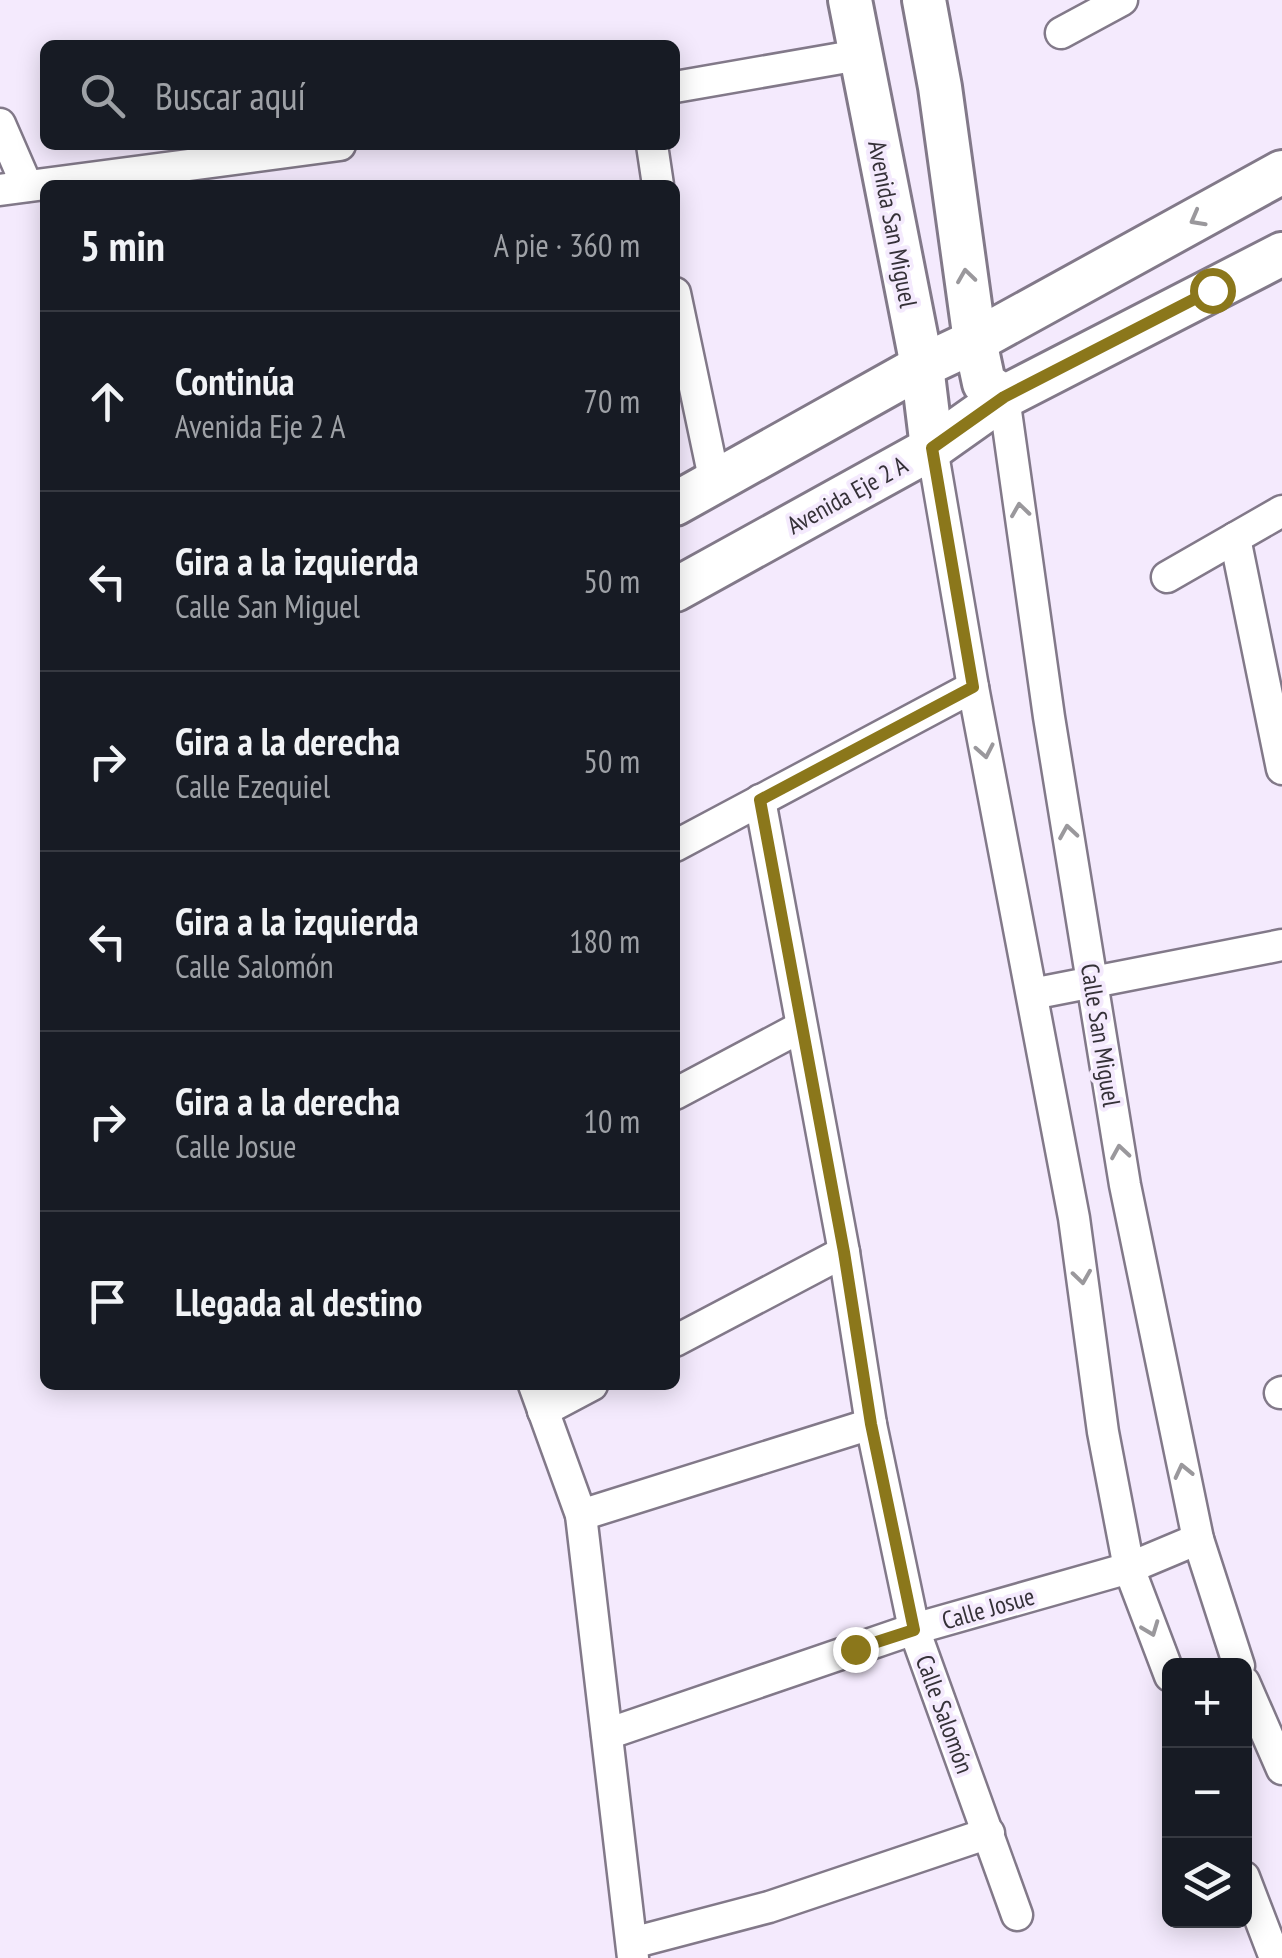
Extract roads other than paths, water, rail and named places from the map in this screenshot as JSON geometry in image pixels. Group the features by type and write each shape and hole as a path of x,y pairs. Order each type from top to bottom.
{"street":[{"name":"Avenida San Miguel","path":"850,0 922,366 932,448"},
{"path":"924,0 975,341 984,383 1004,397"},
{"path":"1062,33 1122,0"},
{"path":"680,86 859,55"},
{"path":"0,124 13,188 40,184"},
{"path":"74,180 302,150"},
{"path":"653,150 657,180"},
{"path":"680,501 1282,172"},
{"name":"Avenida Eje 2 A","path":"680,587 932,448 1004,397 1282,254"},
{"path":"680,317 716,483"},
{"name":"Calle San Miguel","path":"1004,397 1049,717 1125,1185 1198,1540 1236,1658"},
{"path":"932,448 973,687 1074,1218 1103,1432 1128,1568 1163,1658"},
{"path":"1168,577 1282,511"},
{"path":"1235,538 1282,770"},
{"path":"680,843 973,687"},
{"name":"Calle Salomón","path":"760,800 844,1252 871,1424 914,1630 1017,1915"},
{"path":"1032,994 1282,945"},
{"path":"680,1091 801,1028"},
{"path":"680,1338 844,1252"},
{"path":"572,1390 539,1398 581,1516 632,1950 989,1833"},
{"path":"581,1516 871,1424"},
{"name":"Calle Josue","path":"607,1734 914,1630 1128,1568 1198,1540"},
{"path":"1252,1698 1280,1756"},
{"path":"1252,1899 1274,1958"}]}
